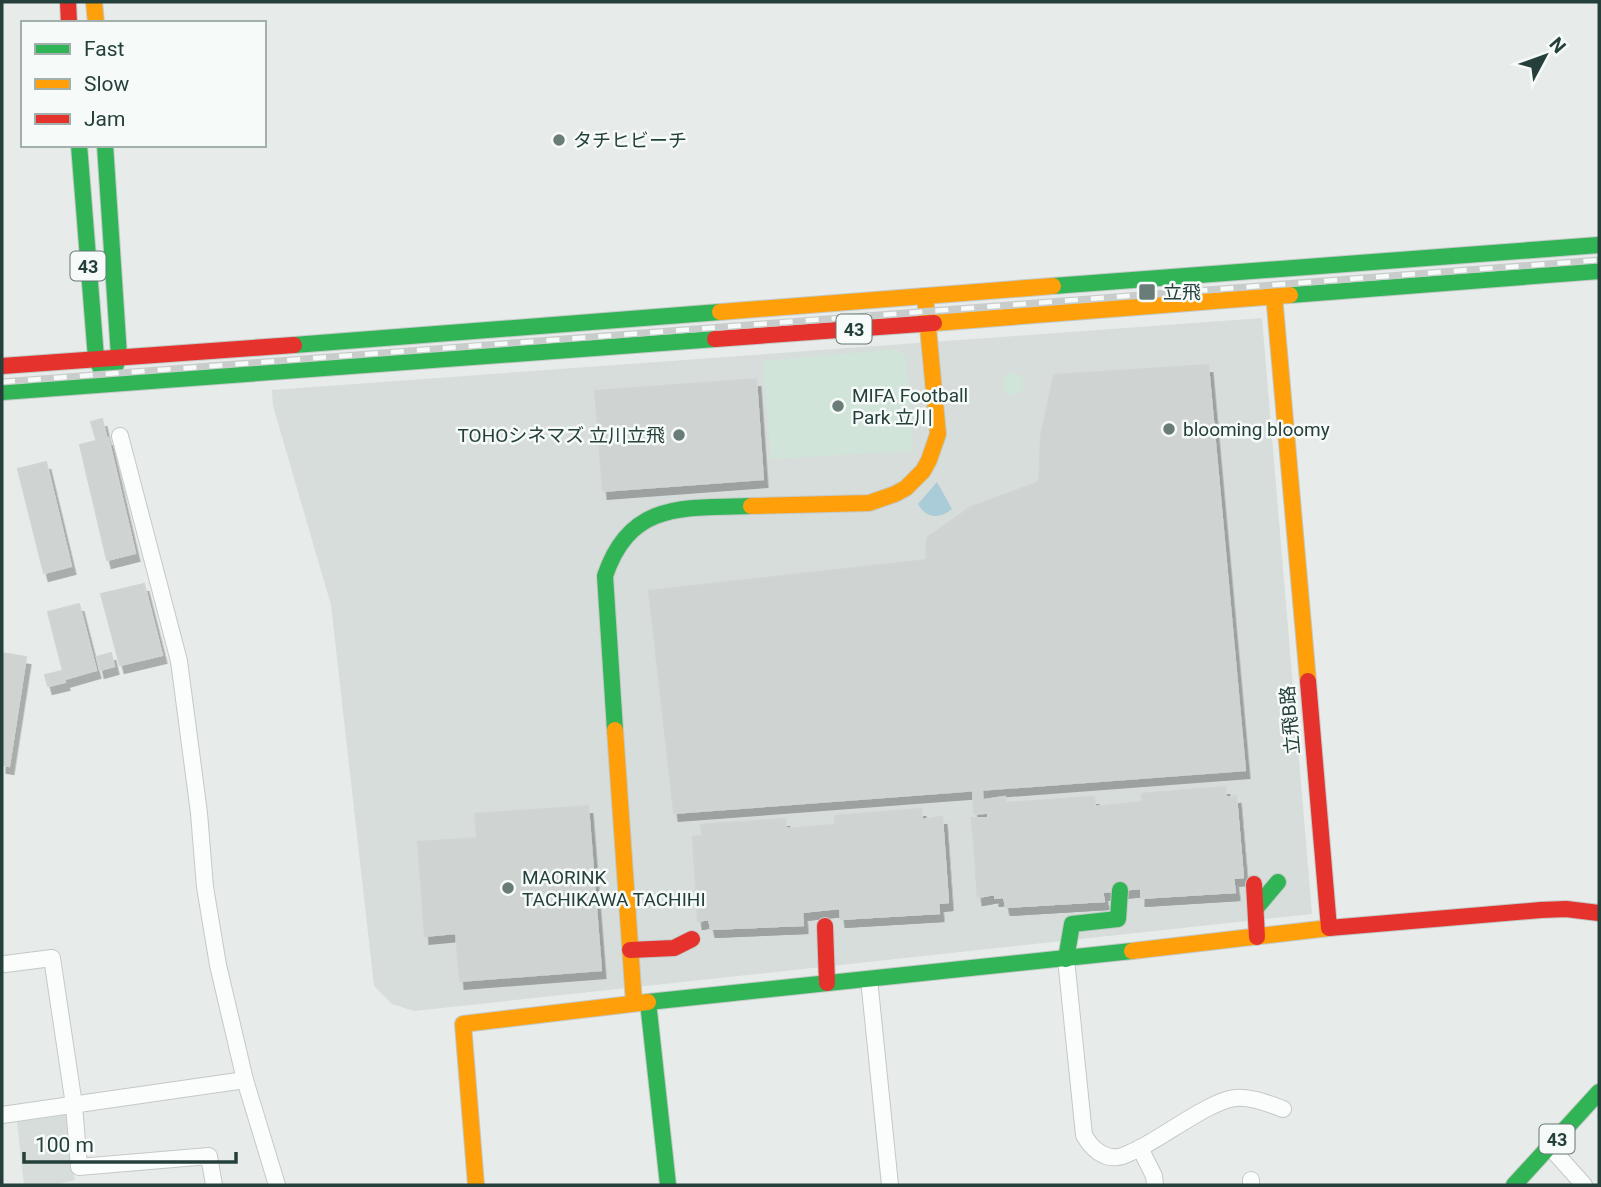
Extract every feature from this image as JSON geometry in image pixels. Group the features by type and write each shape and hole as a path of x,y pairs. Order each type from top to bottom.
{"main road":[{"path":"68,2 69,21"},
{"path":"94,2 96,21"},
{"name":"43","path":"79,147 96,358 108,384"},
{"name":"43","path":"105,147 119,356 108,384"},
{"name":"43","path":"2,366 653,319 1599,245"},
{"name":"43","path":"2,391 929,324 1599,271"},
{"name":"立飛B路","path":"1274,295 1329,928"},
{"path":"668,1185 631,950 606,609 606,576 611,558 630,530 649,518 667,512 732,507 869,503 890,498 906,489 925,469 934,453 938,434 925,296"},
{"path":"1256,908 1278,882"},
{"path":"1254,884 1257,936"},
{"path":"1066,958 1072,924 1118,919 1120,890"},
{"path":"476,1185 463,1024 641,1002 1329,928 1541,910 1566,909 1599,913"},
{"path":"825,926 827,983"},
{"path":"631,950 674,948 692,939"},
{"name":"43","path":"1514,1185 1599,1092"}],"street":[{"path":"120,436 179,662 199,813 205,887 218,965 245,1080 277,1185"},
{"path":"5,964 52,958 74,1105 79,1167 209,1156 214,1185"},
{"path":"1066,958 1084,1135 1088,1144 1102,1155 1119,1158 1218,1103 1236,1098 1283,1109"},
{"path":"869,979 890,1185"},
{"path":"2,1115 245,1080"},
{"path":"1550,1147 1584,1185"},
{"path":"1140,1148 1154,1176 1155,1185"}],"shaded area":[{"path":"1262,318 1312,914 414,1011 392,1004 374,986 331,605 273,406 272,390"},
{"path":"66,1115 75,1180 53,1185 24,1185 17,1122"}],"green space":[{"name":"MIFA Football Park 立川","path":"897,349 906,356 913,451 771,459 763,361"},
{"path":"1013,373 1021,376 1024,384 1021,392 1013,395 1005,392 1002,384 1005,376"}],"water":[{"path":"937,482 952,509 942,515 933,516 918,504"}],"building":[{"path":"1208,365 1245,770 674,813 649,591 926,560 927,538 971,507 1039,482 1041,436 1054,375"},
{"name":"TOHOシネマズ 立川立飛","path":"756,379 763,479 603,491 595,391"},
{"path":"102,419 106,436 96,439 91,422"},
{"path":"108,438 135,553 107,560 80,445"},
{"path":"46,462 71,566 44,573 18,469"},
{"path":"144,584 162,655 120,665 101,594"},
{"path":"79,604 96,670 65,679 48,612"},
{"path":"2,653 26,657 9,766 2,765"},
{"path":"111,653 114,666 100,670 97,657"},
{"path":"62,671 65,682 48,686 45,675"},
{"path":"1225,787 1226,798 1236,796 1243,877 1233,878 1235,892 1141,898 1141,888 1102,892 1104,901 1006,907 1004,897 995,898 995,894 978,897 972,818 988,818 988,813 1007,811 1006,803 1094,797 1095,807 1143,802 1142,794","holes":["1125,817 1129,876 1111,876 1107,819"]},
{"path":"1225,787 1226,798 1236,796 1243,877 1233,878 1235,892 1141,898 1141,888 1102,892 1104,901 1006,907 1004,897 995,898 995,894 978,897 972,818 988,818 988,813 1007,811 1006,803 1094,797 1095,807 1143,802 1142,794"},
{"path":"973,790 982,790 983,806 985,800 1005,797 1007,811 974,814"},
{"name":"MAORINK TACHIKAWA TACHIHI","path":"588,806 601,970 460,981 456,933 425,936 418,842 477,838 475,814"},
{"path":"921,809 922,820 942,817 948,902 938,903 939,913 841,919 840,908 802,912 803,925 711,929 709,919 698,921 693,837 703,836 701,825 785,819 786,829 835,825 835,816","holes":["825,840 830,897 811,899 807,842"]},
{"path":"921,809 922,820 942,817 948,902 938,903 939,913 841,919 840,908 802,912 803,925 711,929 709,919 698,921 693,837 703,836 701,825 785,819 786,829 835,825 835,816"}],"railway":[{"path":"2,382 1599,260"}],"traffic: fast":[{"path":"79,147 96,358 103,373"},
{"path":"105,147 119,356 113,373"},
{"path":"1053,286 1599,245"},
{"path":"1290,295 1599,271"},
{"path":"294,345 720,312"},
{"path":"2,392 715,339"},
{"path":"615,730 605,576 616,552 629,534 645,521 662,514 703,507 751,506"},
{"path":"1256,908 1278,882"},
{"path":"1066,959 1072,924 1118,919 1120,890"},
{"path":"668,1185 648,1002 1132,951"},
{"path":"1514,1185 1599,1092"}],"traffic: slow":[{"path":"94,2 96,21"},
{"path":"720,312 1053,286"},
{"path":"1274,295 1308,681"},
{"path":"934,323 1290,295"},
{"path":"751,506 869,503 906,488 923,471 938,434 925,296"},
{"path":"615,730 634,1003"},
{"path":"1132,951 1329,928"},
{"path":"476,1185 463,1024 648,1002"}],"traffic: jam":[{"path":"68,2 69,21"},
{"path":"715,339 934,323"},
{"path":"2,366 294,345"},
{"path":"1308,681 1329,928 1541,910 1566,909 1599,913"},
{"path":"1254,884 1257,937"},
{"path":"825,926 827,983"},
{"path":"630,950 674,948 692,939"}],"place":[{"name":"タチヒビーチ","path":"559,140"},
{"name":"立飛","path":"1147,292"},
{"name":"MIFA Football Park 立川","path":"838,406"},
{"name":"blooming bloomy","path":"1169,429"},
{"name":"TOHOシネマズ 立川立飛","path":"679,435"},
{"name":"MAORINK TACHIKAWA TACHIHI","path":"508,888"}]}
